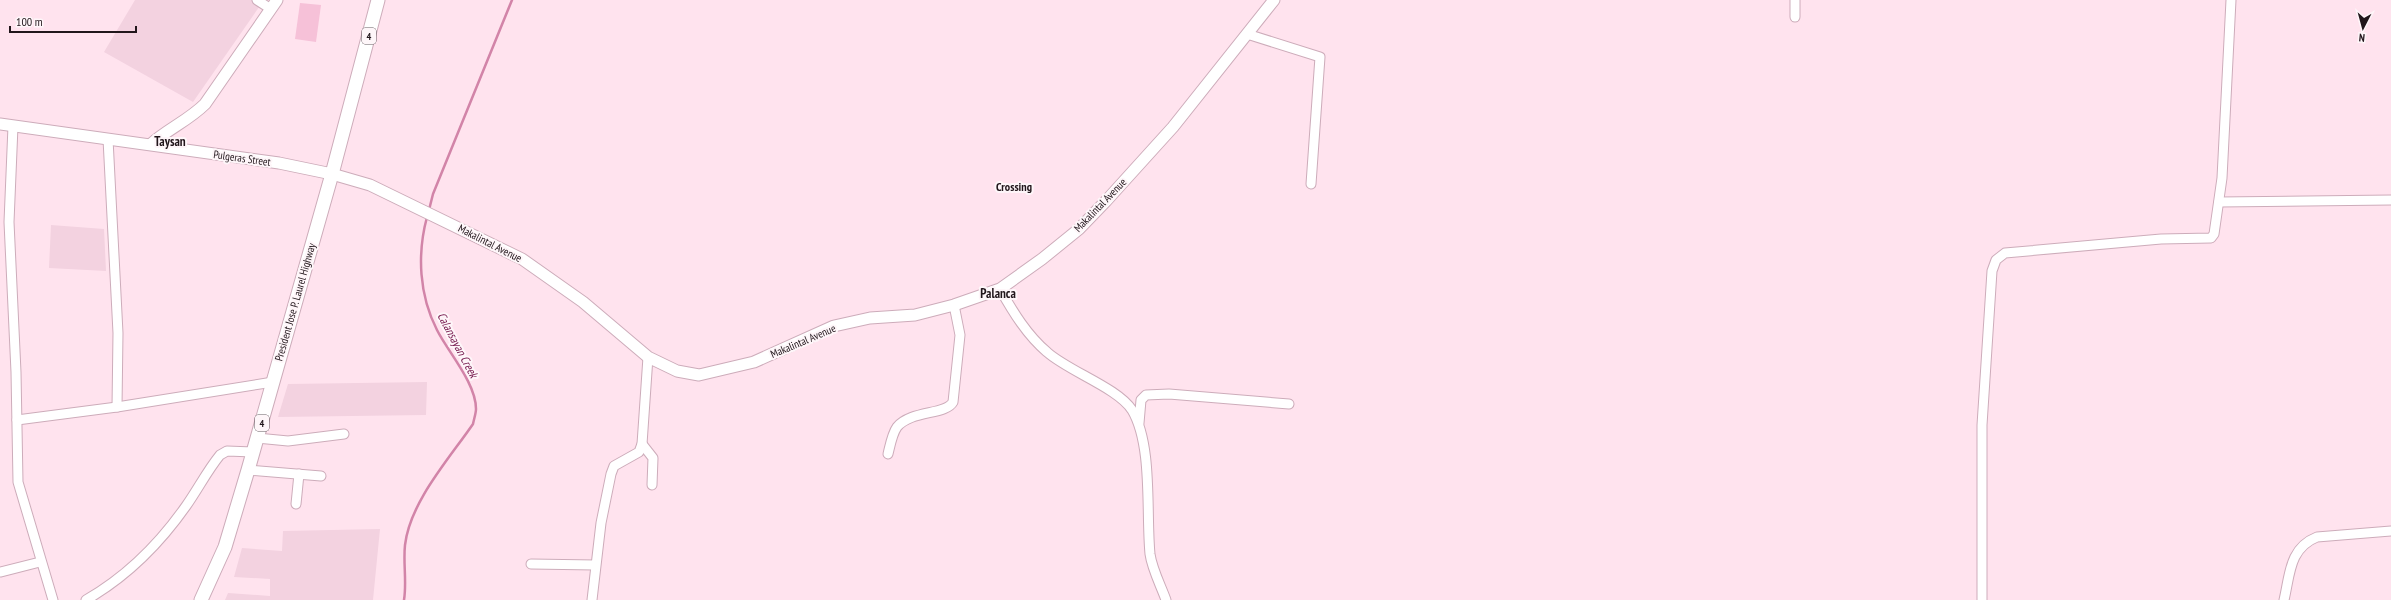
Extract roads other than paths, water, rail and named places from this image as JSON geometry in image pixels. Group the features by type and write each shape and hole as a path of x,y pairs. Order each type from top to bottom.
{"highway":[{"name":"President Jose P. Laurel Highway","path":"201,600 225,547 248,470 332,174 378,0"}],"main road":[{"name":"Makalintal Avenue","path":"332,174 370,185 441,218 522,259 554,280 648,357 676,371 699,374 754,362 834,326 870,318 915,315 954,305 1000,289 1042,260 1079,229 1106,201 1173,126 1274,0"},
{"path":"151,144 164,133 194,114 205,104 274,4"},
{"name":"Pulgeras Street","path":"0,124 279,163 332,174"}],"street":[{"path":"257,0 274,4"},
{"path":"1795,0 1795,17"},
{"path":"1982,600 1982,425 1992,271 1996,260 2005,253 2161,239 2211,238 2214,234 2219,202 2231,0"},
{"path":"1247,34 1320,57 1311,184"},
{"path":"13,126 9,222 16,372 18,482 40,562 53,600"},
{"path":"108,139 118,333 117,407"},
{"path":"2219,202 2391,200"},
{"path":"1000,289 1022,325 1047,353 1116,396 1131,409 1139,423"},
{"path":"888,454 898,427 911,416 946,408 953,402 960,335 954,305"},
{"path":"592,600 595,565 610,474 614,466 639,452 642,444 648,357"},
{"path":"16,420 117,407 273,382"},
{"path":"1166,600 1151,556 1143,442 1139,423 1141,400 1146,395 1169,394 1289,404"},
{"path":"257,438 288,441 344,434"},
{"path":"642,444 653,458 652,485"},
{"path":"86,600 132,567 155,544 187,505 220,455 227,451 253,452"},
{"path":"248,470 320,476"},
{"path":"296,504 299,474"},
{"path":"2284,600 2294,555 2309,540 2317,537 2391,531"},
{"path":"1,572 40,562"},
{"path":"531,564 595,565"}],"waterway":[{"name":"Calansayan Creek","path":"429,210 433,194 512,0"},
{"name":"Calansayan Creek","path":"404,600 405,545 408,529 414,513 422,497 442,466 473,424 476,411 475,399 467,378 437,330 426,303 423,289 421,260 427,217"}],"district":[{"name":"Taysan","path":"170,141"},
{"name":"Crossing","path":"1014,186"},
{"name":"Palanca","path":"998,293"}]}
